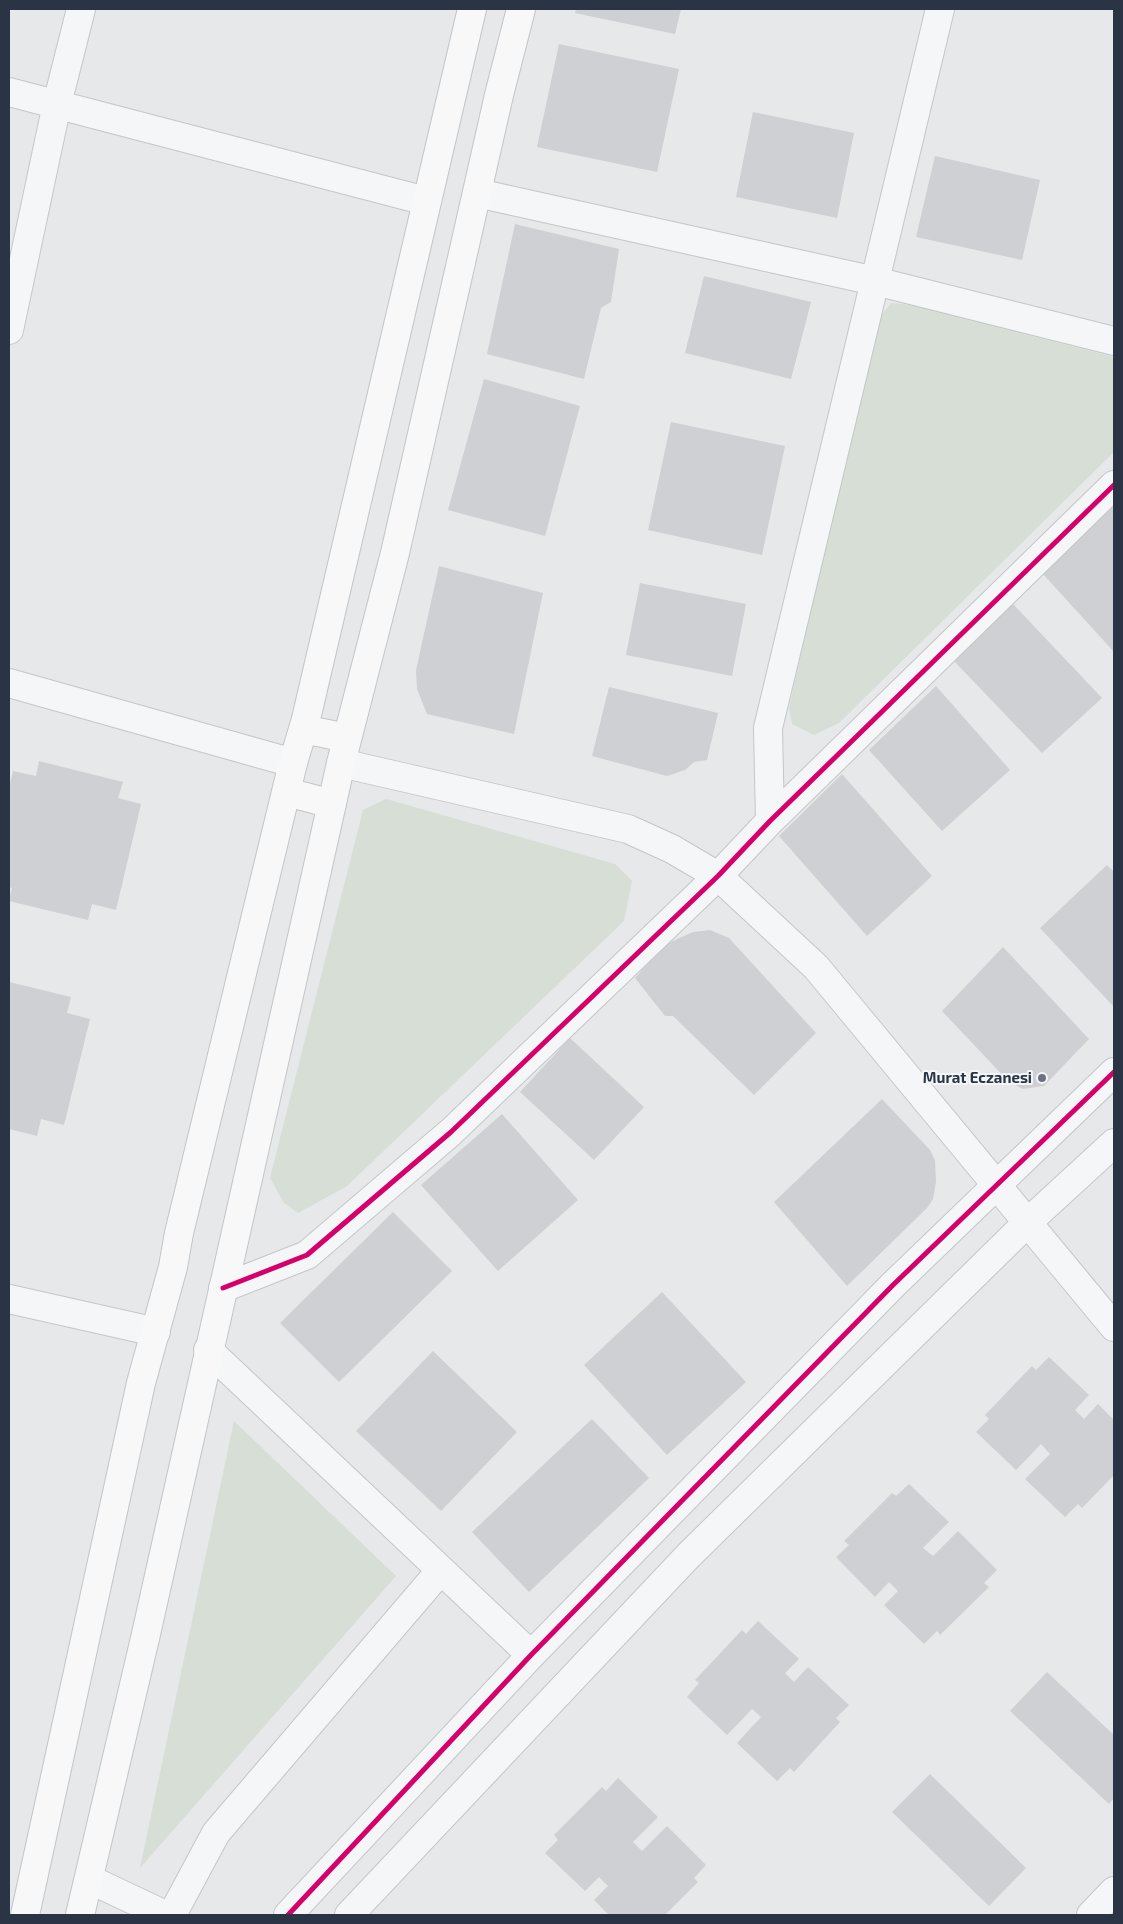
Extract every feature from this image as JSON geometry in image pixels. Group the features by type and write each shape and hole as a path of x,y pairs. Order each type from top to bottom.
{"main road":[{"path":"25,1915 142,1384 293,763 303,729 472,9"},
{"path":"80,1915 146,1634 208,1350 344,750 395,553 521,9"},
{"path":"303,729 344,750"},
{"path":"287,792 332,804"}],"street":[{"path":"9,330 57,104 81,9"},
{"path":"770,821 768,728 940,9"},
{"path":"9,92 426,201"},
{"path":"477,193 875,281 1114,341"},
{"path":"223,1288 307,1256 451,1132 718,876 770,821 1114,485"},
{"path":"9,683 293,763"},
{"path":"344,750 628,829 672,849 718,876 816,967 1114,1327"},
{"path":"288,1915 531,1656 893,1286 1114,1072"},
{"path":"349,1915 689,1555 1028,1222 1114,1143"},
{"path":"9,1298 156,1332"},
{"path":"208,1350 531,1656"},
{"path":"172,1915 216,1833 441,1570"},
{"path":"89,1879 165,1915"},
{"path":"1091,1915 1114,1891"}],"shaded area":[{"path":"891,303 912,305 1114,357 1114,452 839,723 814,735 792,724 789,708 874,325"},
{"path":"386,799 615,864 632,881 624,921 347,1186 298,1213 284,1203 270,1178 363,810"},
{"path":"234,1421 396,1576 140,1868"}],"building":[{"path":"576,9 681,9 675,34 575,13"},
{"path":"559,44 679,69 657,172 537,147"},
{"path":"753,112 854,133 837,218 736,197"},
{"path":"935,156 1040,180 1022,260 916,237"},
{"path":"515,224 619,249 611,302 601,308 584,379 487,354"},
{"path":"704,276 811,302 791,379 685,353"},
{"path":"484,379 580,406 545,536 448,510"},
{"path":"671,422 785,446 762,555 648,530"},
{"path":"1110,505 1114,510 1114,652 1043,574"},
{"path":"439,566 543,593 514,734 427,714 417,689 416,670"},
{"path":"640,583 746,604 732,676 626,655"},
{"path":"1013,604 1102,698 1042,753 954,661"},
{"path":"936,686 1010,770 942,831 869,750"},
{"path":"609,687 718,713 707,760 694,762 685,770 667,776 592,756"},
{"path":"39,761 123,782 118,798 141,804 116,910 92,904 88,920 9,901 12,888 9,887 9,788 13,771 36,776"},
{"path":"842,774 932,876 867,936 779,836"},
{"path":"1107,865 1114,872 1114,1007 1040,928"},
{"path":"710,930 729,938 816,1033 754,1095 673,1016 665,1016 635,978 664,945 693,932"},
{"path":"1003,947 1089,1039 1044,1086 1023,1089 1009,1082 942,1011"},
{"path":"9,982 71,997 67,1013 90,1019 64,1125 41,1119 37,1136 9,1129"},
{"path":"570,1038 644,1107 594,1160 520,1092"},
{"path":"882,1099 930,1150 935,1160 936,1182 933,1199 927,1208 847,1286 774,1202"},
{"path":"502,1114 578,1200 498,1271 421,1185"},
{"path":"393,1212 452,1271 339,1382 280,1323"},
{"path":"662,1292 746,1382 667,1455 584,1365"},
{"path":"433,1351 517,1432 441,1511 356,1431"},
{"path":"1049,1357 1089,1395 1075,1410 1084,1419 1098,1404 1114,1420 1114,1475 1082,1508 1078,1504 1065,1517 1025,1479 1050,1454 1041,1444 1016,1470 976,1432 989,1419 985,1415 1032,1366 1036,1370"},
{"path":"592,1419 649,1478 529,1592 472,1532"},
{"path":"909,1484 949,1522 923,1548 933,1556 958,1531 997,1570 984,1583 989,1587 940,1635 937,1631 924,1644 884,1605 898,1591 889,1582 875,1597 836,1557 849,1545 844,1541 892,1493 896,1496"},
{"path":"758,1621 799,1659 785,1673 794,1682 808,1667 849,1705 836,1718 840,1722 794,1772 790,1768 777,1781 737,1743 761,1717 752,1709 727,1735 687,1697 699,1683 695,1680 742,1630 746,1634"},
{"path":"1047,1672 1114,1735 1114,1798 1109,1804 1010,1711"},
{"path":"930,1774 1026,1868 989,1906 892,1812"},
{"path":"618,1778 658,1817 633,1842 642,1851 667,1826 706,1865 694,1878 698,1882 665,1915 609,1915 594,1900 608,1886 599,1877 585,1891 545,1853 558,1840 554,1835 602,1787 606,1791"}],"cycle path":[{"path":"223,1288 307,1255 451,1132 718,876 770,821 1114,485"},
{"path":"288,1915 531,1655 893,1285 1114,1072"}],"place":[{"name":"Murat Eczanesi","path":"1042,1078"}]}
